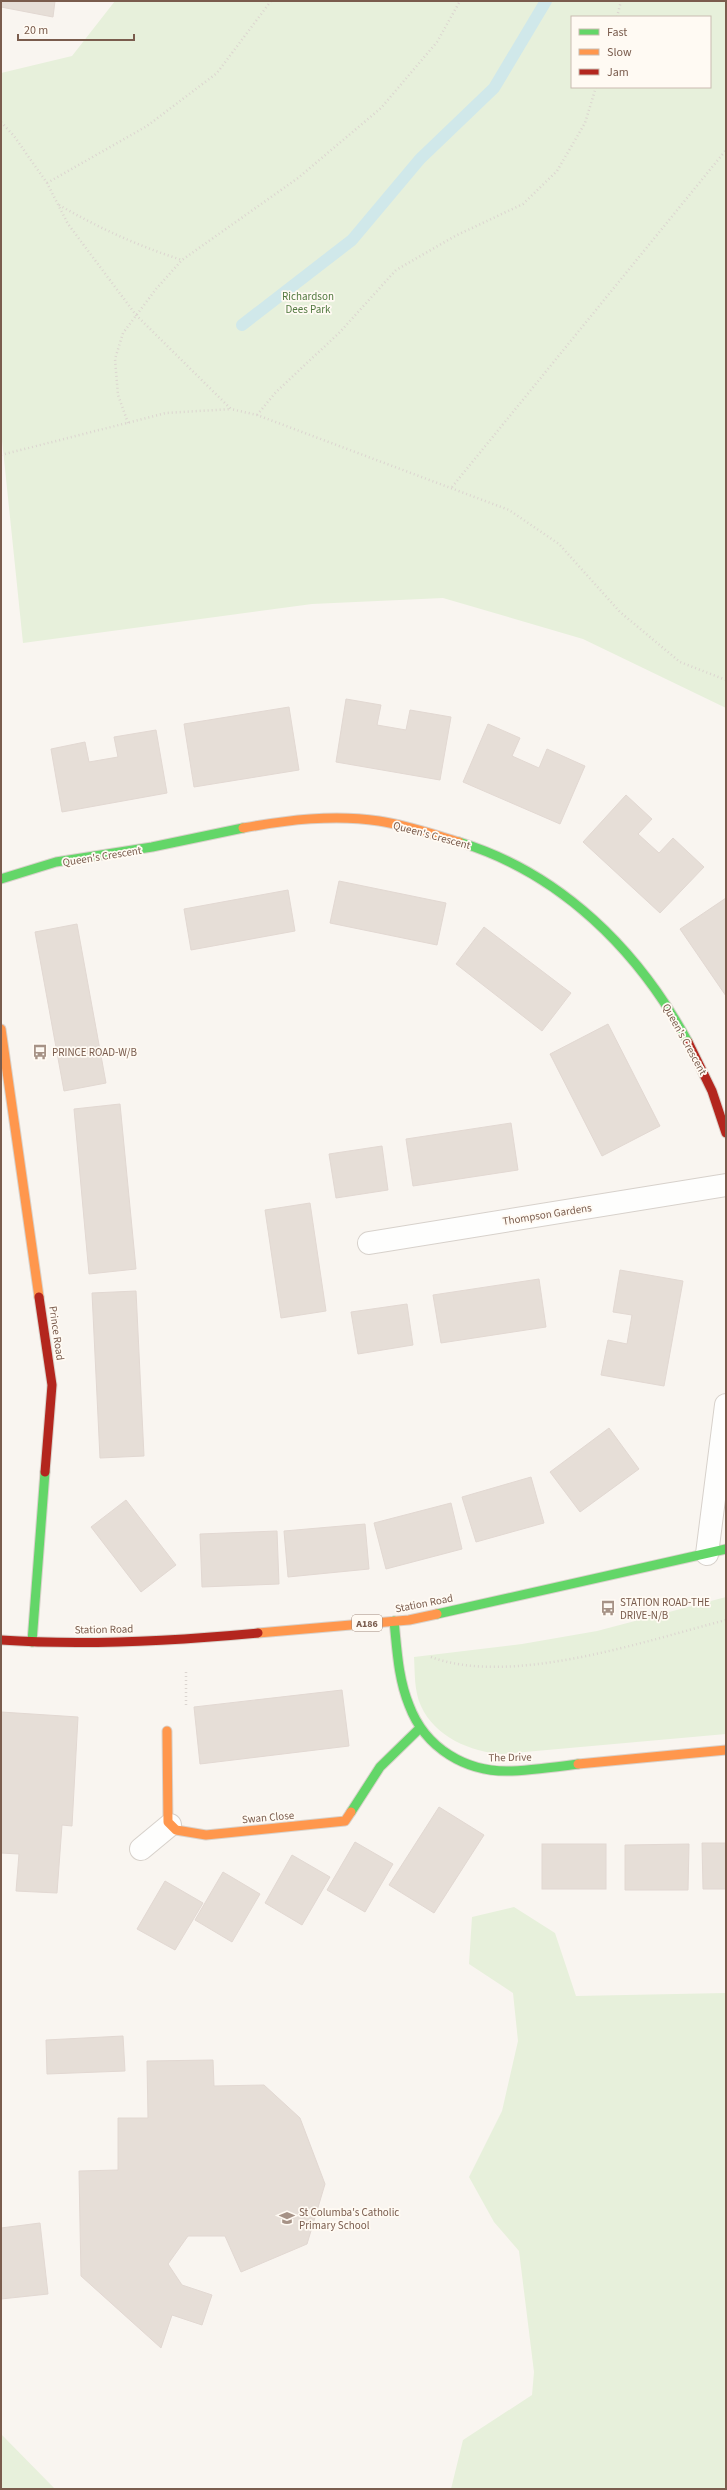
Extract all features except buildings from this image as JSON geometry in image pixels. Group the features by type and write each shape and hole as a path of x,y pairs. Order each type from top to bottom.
{"street":[{"name":"Queen's Crescent","path":"1,879 17,872 45,865 143,849 282,822 324,818 363,819 455,839 500,856 545,880 577,902 612,937 644,973 688,1041 721,1112 726,1133"},
{"name":"Prince Road","path":"1,1029 52,1385 32,1642"},
{"name":"Thompson Gardens","path":"369,1243 726,1185"},
{"path":"717,1551 726,1405"},
{"name":"Station Road","path":"1,1640 32,1642 185,1640 394,1621 717,1551"},
{"name":"The Drive","path":"394,1621 405,1698 419,1728 458,1762 489,1770 511,1770 726,1750"},
{"name":"Swan Close","path":"170,1825 180,1832 206,1835 341,1823 345,1821 380,1767 419,1728"},
{"path":"141,1848 170,1825 167,1810 167,1731"}],"path":[{"path":"47,183 147,126 217,73 271,1"},
{"path":"128,423 118,395 115,359 123,333 136,315 182,260 298,178 381,108 436,42 460,1"},
{"path":"617,16 621,1"},
{"path":"257,415 276,392 340,332 396,270 455,236 523,204 557,171 585,122 596,88"},
{"path":"1,122 14,136 47,183 68,224 136,315 231,408"},
{"path":"452,487 726,150"},
{"path":"58,205 98,227 140,246 182,260"},
{"path":"1,455 166,413 231,408 257,415 452,487 509,510 559,544 620,612 680,662 726,680"},
{"path":"397,1644 445,1662 466,1666 494,1668 531,1665 593,1654 726,1620"},
{"path":"167,1731 186,1707 185,1640"}],"green space":[{"name":"Richardson Dees Park","path":"115,1 726,1 726,708 583,639 443,598 312,604 23,643 1,430 1,73 72,56"},
{"path":"726,1597 726,1734 502,1754 490,1753 455,1741 435,1726 427,1717 421,1706 415,1682 414,1657 522,1644 597,1631"},
{"path":"514,1907 555,1933 576,1996 726,1993 726,2489 451,2489 463,2440 532,2395 534,2372 519,2251 494,2222 469,2177 502,2111 518,2041 513,1993 469,1964 472,1917"},
{"path":"1,2434 55,2489 1,2489"}],"waterway":[{"path":"242,325 352,240 420,159 494,88 546,1"}],"traffic: fast":[{"path":"1,879 56,862 152,847 243,828"},
{"path":"459,842 496,856 531,873 563,895 593,919 620,946 645,976 668,1008 688,1042"},
{"path":"32,1642 45,1472"},
{"path":"437,1614 726,1549"},
{"path":"394,1621 398,1663 405,1695 416,1720 425,1734 436,1745 449,1755 463,1762 479,1768 495,1771 528,1770 578,1764"},
{"path":"351,1812 380,1767 419,1729"}],"traffic: slow":[{"path":"243,828 311,819 362,819 399,825 459,842"},
{"path":"1,1029 39,1297"},
{"path":"258,1633 409,1620 437,1614"},
{"path":"167,1731 168,1822 176,1830 206,1835 345,1821 351,1812"},
{"path":"578,1764 726,1750"}],"traffic: jam":[{"path":"688,1042 712,1091 726,1133"},
{"path":"39,1297 52,1385 45,1472"},
{"path":"1,1640 97,1643 258,1633"}],"place":[{"name":"PRINCE ROAD-W/B","path":"40,1052"},
{"name":"STATION ROAD-THE DRIVE-N/B","path":"608,1608"},
{"name":"St Columba's Catholic Primary School","path":"287,2218"}]}
